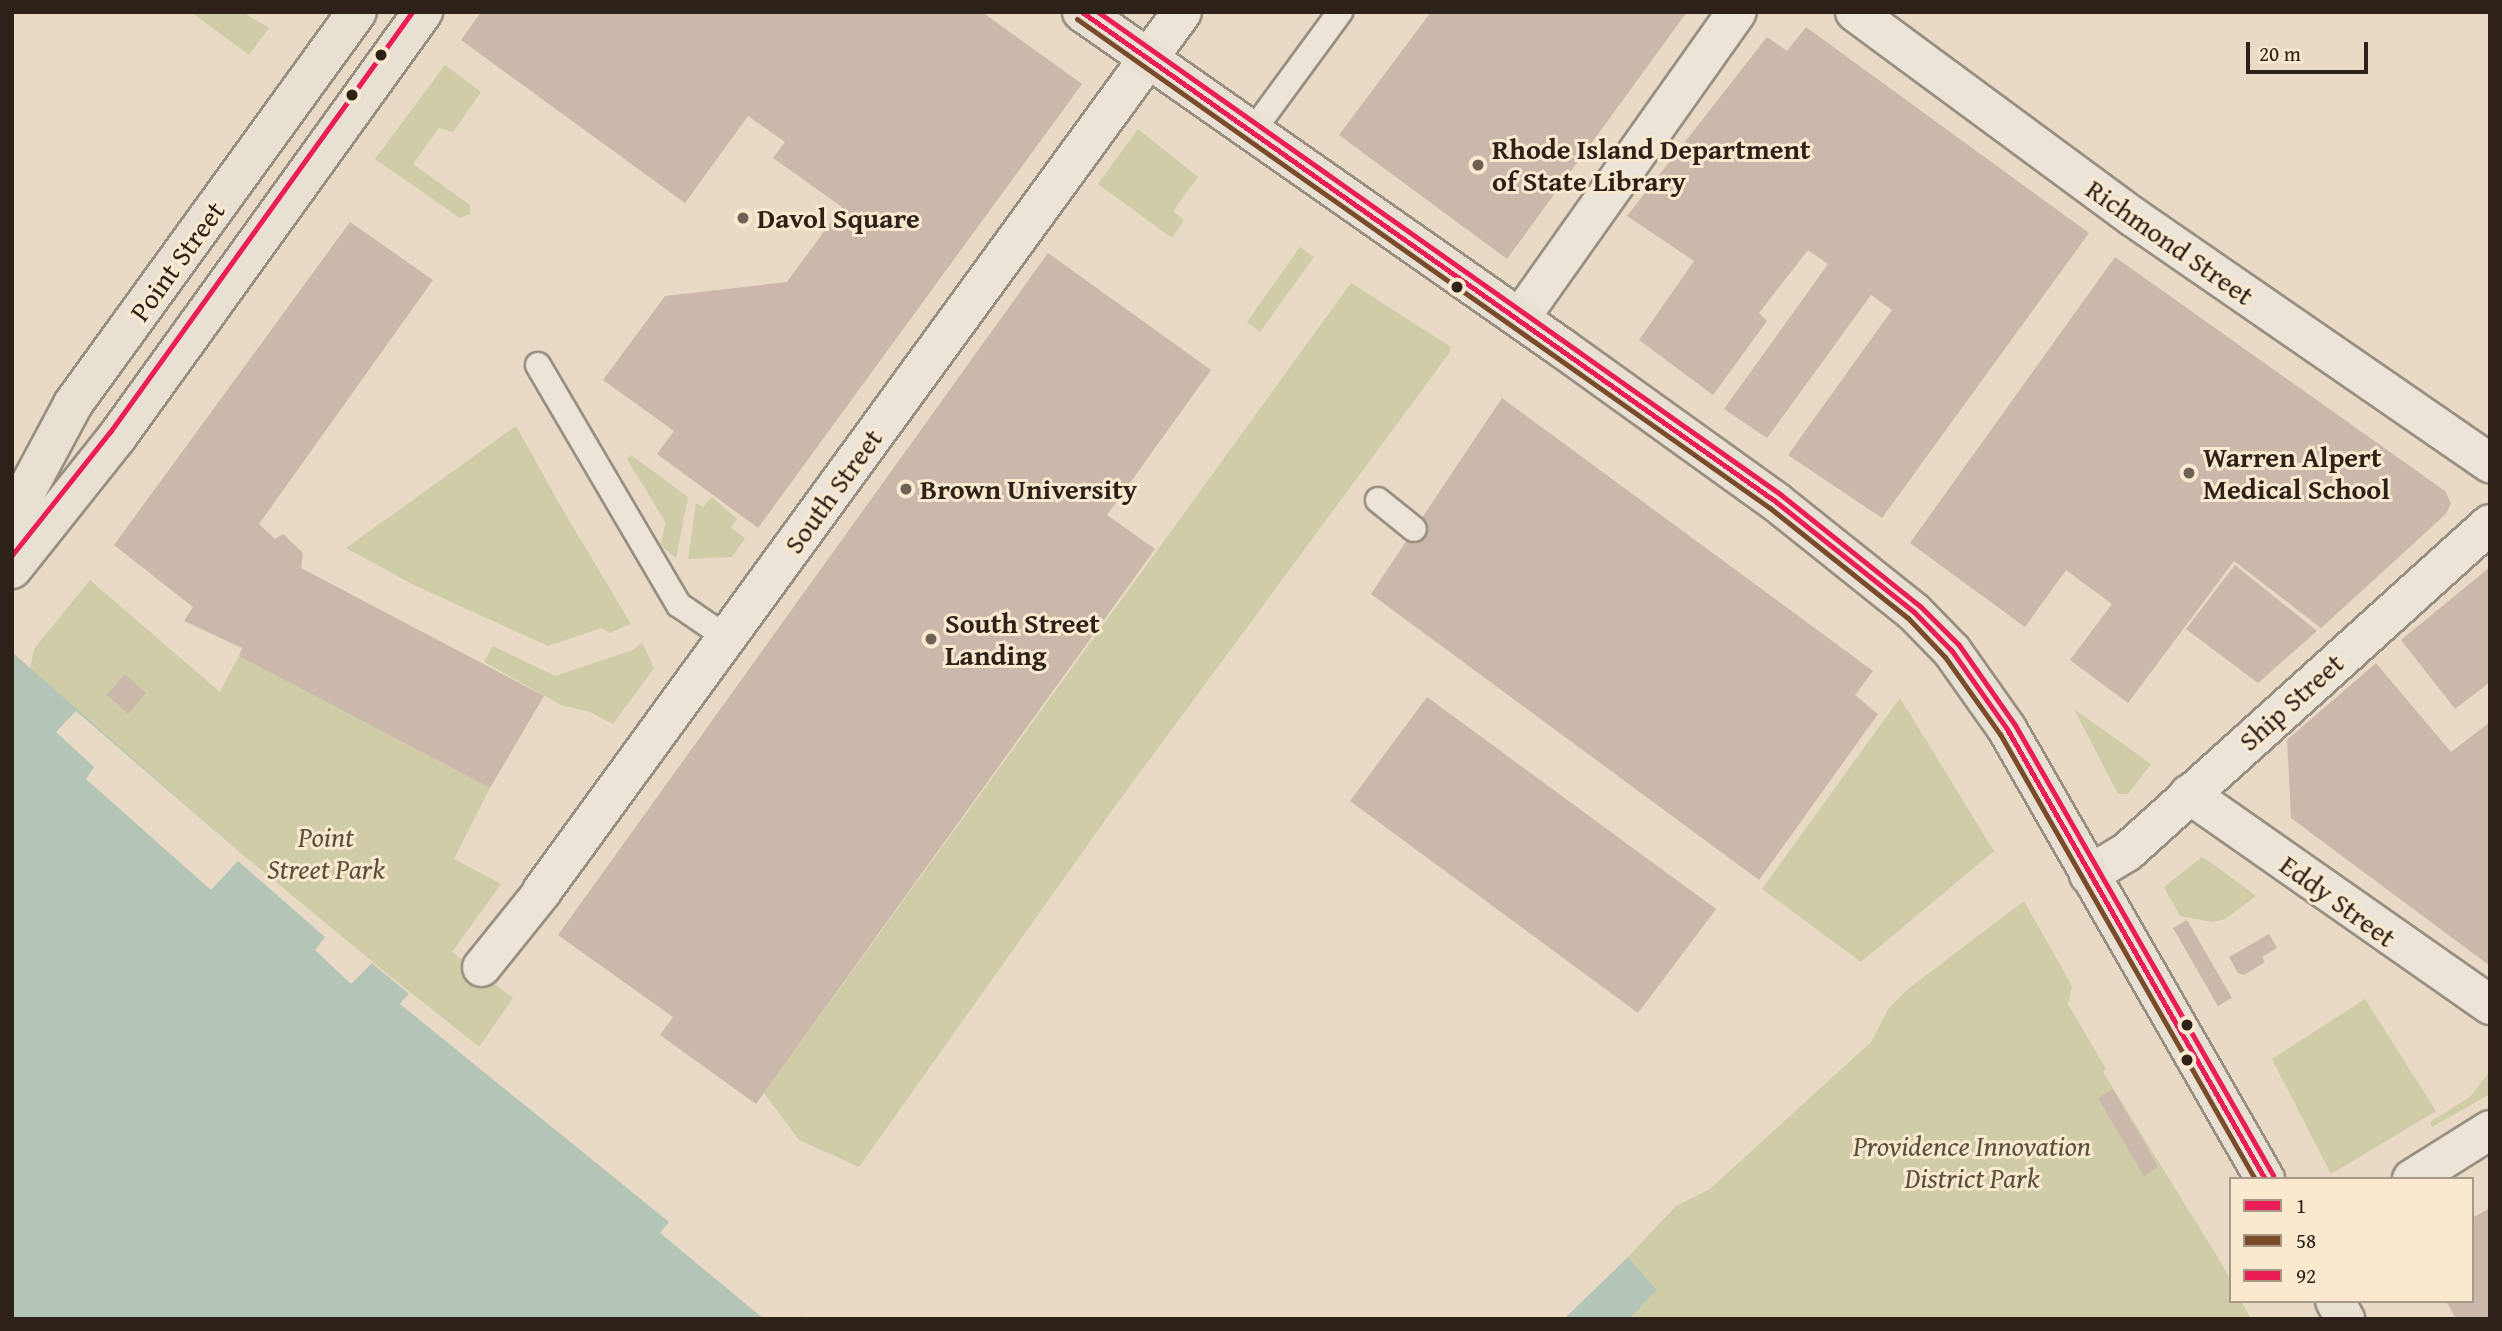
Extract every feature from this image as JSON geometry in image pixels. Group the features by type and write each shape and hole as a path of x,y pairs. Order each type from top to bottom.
{"main road":[{"name":"Point Street","path":"12,518 73,404 357,12"},
{"name":"Point Street","path":"12,569 95,466 423,12"},
{"path":"1082,12 1520,318 1775,501 1914,612 1952,651 2007,729 2263,1177"},
{"path":"2336,1303 2345,1319"}],"street":[{"name":"South Street","path":"481,967 542,891 1052,185 1182,12"},
{"path":"1520,318 1737,12"},
{"name":"Richmond Street","path":"1855,12 2133,217 2490,463"},
{"name":"Ship Street","path":"2089,875 2127,852 2490,524"},
{"name":"Eddy Street","path":"2189,794 2490,1005"},
{"path":"2415,1177 2490,1130"}],"lane":[{"path":"1252,132 1340,12"},
{"path":"538,365 679,605 727,638"},
{"path":"1378,500 1414,529"}],"green space":[{"path":"191,12 242,12 269,28 249,55"},
{"path":"445,65 481,92 453,132 439,128 413,164 470,205 470,214 460,218 375,159"},
{"path":"1138,129 1198,177 1173,211 1184,220 1172,238 1098,184"},
{"path":"1300,247 1314,257 1260,332 1247,322"},
{"path":"1351,283 1451,347 1450,352 1113,809 859,1167 799,1140 764,1093"},
{"path":"516,426 631,624 610,633 601,628 548,646 414,585 346,548"},
{"path":"631,455 688,497 676,558 660,545 666,523 627,459"},
{"path":"712,497 737,519 731,528 745,538 732,557 688,559 696,503 703,507"},
{"name":"Point Street Park","path":"90,580 220,692 239,656 490,788 454,859 501,884 452,952 513,998 479,1047 287,894 30,671 34,649"},
{"path":"642,642 654,668 613,724 590,712 561,705 484,662 493,646 555,676 633,650"},
{"path":"1900,698 1994,851 1861,962 1762,889"},
{"path":"2074,709 2151,764 2128,794 2118,794"},
{"path":"2202,857 2256,896 2225,919 2212,922 2180,916 2164,887"},
{"name":"Providence Innovation District Park","path":"2024,901 2072,986 2068,1004 2106,1069 2103,1072 2229,1277 2229,1303 2242,1303 2251,1319 1629,1319 1657,1290 1628,1257 1676,1206 1710,1189 1871,1042 1889,1008 1908,989"},
{"path":"2365,999 2436,1111 2331,1174 2272,1059"},
{"path":"2490,1071 2490,1094 2432,1127 2430,1122 2470,1097"}],"shaded area":[{"path":"12,652 287,894 807,1319 12,1319"},
{"path":"1628,1257 1657,1290 1629,1319 1564,1319"}],"pier":[{"path":"76,711 243,855 373,962 351,984 315,950 325,937 238,861 211,890 86,779 94,767 56,732"},
{"path":"410,992 807,1319 764,1319 660,1233 669,1222 400,1004"}],"building":[{"path":"481,12 982,12 1082,84 758,528 657,454 674,431 603,380 665,296 787,282 842,207 773,158 785,142 748,116 685,203 461,40"},
{"name":"Rhode Island Department of State Library","path":"1431,12 1687,12 1507,259 1339,135"},
{"path":"1806,27 2089,233 1882,518 1788,455 1892,310 1871,295 1767,438 1724,409 1828,264 1808,250 1759,313 1767,321 1713,395 1639,340 1694,261 1627,216 1767,37 1787,51"},
{"path":"350,222 433,280 259,524 275,539 283,534 303,553 301,568 544,696 490,788 239,656 242,648 184,621 193,607 114,545"},
{"name":"South Street Landing","path":"1048,253 1211,370 1107,515 1155,549 756,1104 660,1035 673,1017 558,935"},
{"name":"Warren Alpert Medical School","path":"2115,257 2445,491 2451,503 2446,514 2321,628 2234,561 2128,703 2070,660 2112,604 2066,570 2025,627 1910,543"},
{"path":"1502,398 1873,671 1855,695 1878,714 1759,880 1371,594"},
{"path":"2235,565 2317,631 2258,683 2186,629"},
{"path":"2490,567 2490,682 2455,709 2401,640"},
{"path":"2376,663 2451,752 2490,722 2490,966 2291,818 2287,740"},
{"path":"125,674 146,693 128,714 107,695"},
{"path":"1427,697 1716,909 1638,1013 1350,801"},
{"path":"2187,920 2232,998 2218,1006 2173,928"},
{"path":"2269,934 2277,948 2262,957 2265,962 2244,975 2238,973 2229,957"},
{"path":"2113,1089 2158,1167 2144,1176 2098,1098"},
{"path":"2490,1208 2490,1319 2456,1319 2447,1303 2474,1303 2474,1217"}],"transit line":[{"name":"92","path":"12,555 110,432 412,12"},
{"name":"1","path":"1082,12 1775,501 1914,612 1952,651 2007,729 2264,1177"},
{"name":"92","path":"1098,12 1780,494 1920,606 1959,645 2015,725 2273,1175"},
{"name":"58","path":"1077,19 1770,508 1908,618 1945,657 2000,734 2254,1177"}],"place":[{"name":"Rhode Island Department of State Library","path":"1478,165"},
{"name":"Davol Square","path":"743,218"},
{"name":"Warren Alpert Medical School","path":"2189,473"},
{"name":"Brown University","path":"906,489"},
{"name":"South Street Landing","path":"931,639"}]}
